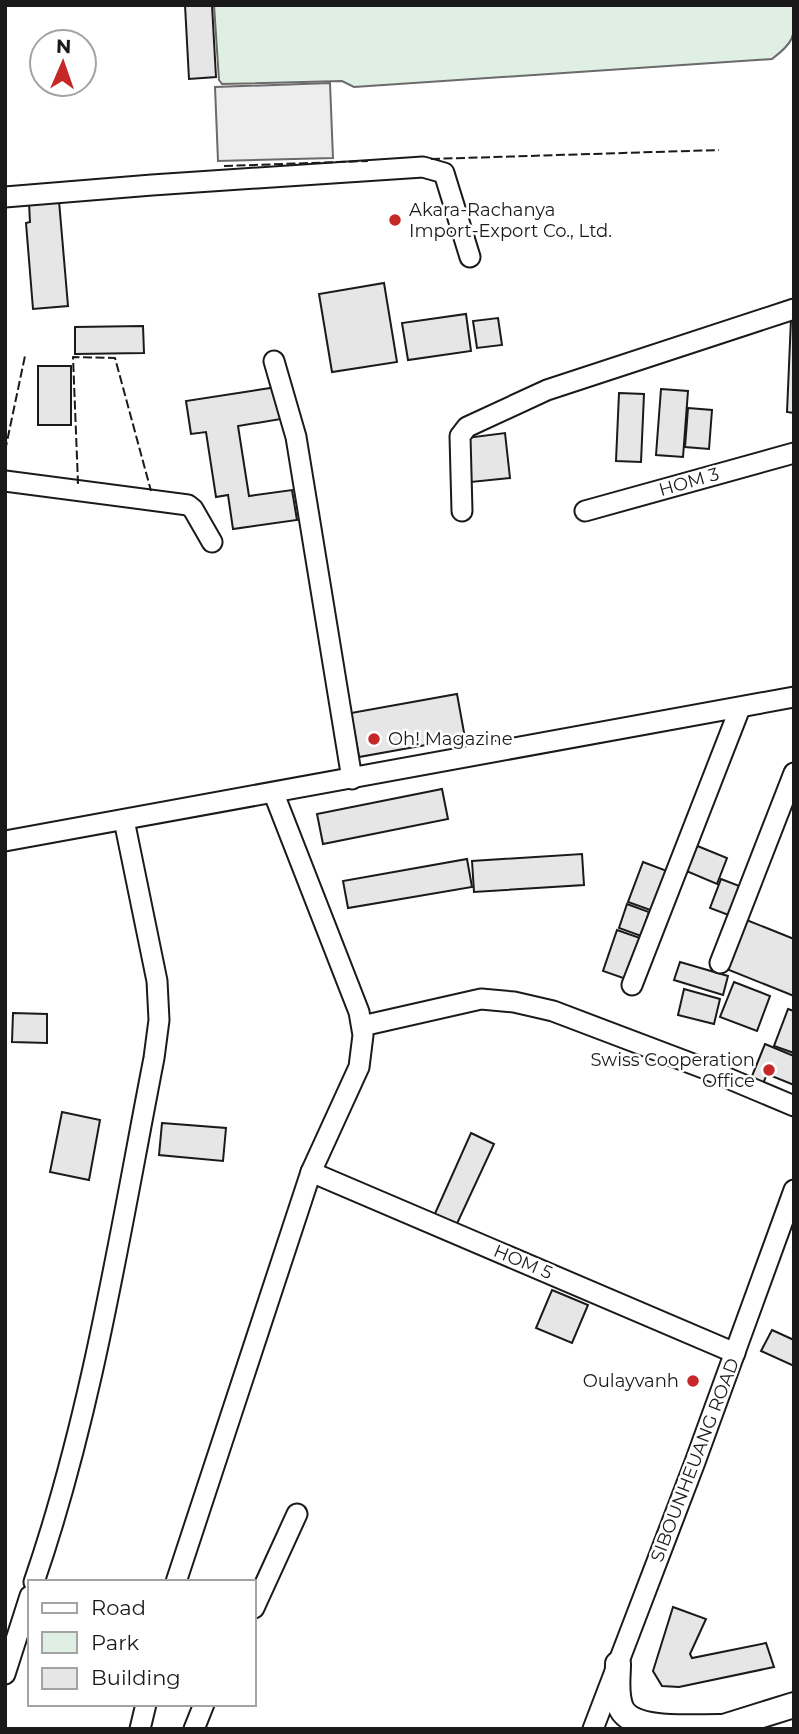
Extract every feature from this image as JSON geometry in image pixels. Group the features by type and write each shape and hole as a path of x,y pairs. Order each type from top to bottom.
{"main road":[{"path":"618,1664 618,1695 622,1709 629,1719 643,1725 720,1728 794,1705"}],"street":[{"path":"5,197 423,167 444,173 470,257"},
{"path":"463,511 460,436 467,427 547,390 794,309"},
{"path":"274,361 296,437 352,779"},
{"name":"HOM 3","path":"585,511 794,453"},
{"path":"5,481 188,505 212,542"},
{"path":"5,841 794,697"},
{"path":"632,985 740,708"},
{"path":"720,963 794,773"},
{"path":"177,1580 311,1172 359,1067 362,1048 359,1012 274,794"},
{"path":"35,1580 72,1451 99,1338 154,1058 159,1020 157,981 124,820"},
{"path":"362,1026 481,999 514,1002 553,1011 706,1069 794,1106"},
{"name":"HOM 5","path":"311,1172 735,1353"},
{"name":"SIBOUNHEUANG ROAD","path":"593,1729 794,1190"},
{"path":"256,1604 296,1514"},
{"path":"5,1674 28,1601"},
{"path":"140,1729 146,1706"},
{"path":"194,1729 203,1706"}],"green space":[{"path":"214,5 794,5 794,24 790,42 772,59 354,87 342,81 222,84 219,80"}],"shaded area":[{"path":"330,83 333,158 218,161 215,87"}],"building":[{"path":"185,5 212,5 216,77 189,79"},
{"path":"59,201 68,306 33,309 26,223 30,222 29,203"},
{"path":"384,283 397,362 332,372 319,294"},
{"path":"466,314 471,351 408,360 402,323"},
{"path":"498,318 502,345 477,348 473,321"},
{"path":"791,319 794,319 794,413 787,412"},
{"path":"143,326 144,353 75,354 75,327"},
{"path":"38,366 71,366 71,425 38,425"},
{"path":"277,387 281,419 238,426 249,496 292,490 297,520 233,529 228,495 216,497 206,432 191,434 186,401"},
{"path":"661,389 688,391 683,457 656,455"},
{"path":"619,393 644,394 641,462 616,461"},
{"path":"688,408 712,410 709,449 685,447"},
{"path":"505,433 510,478 471,482 466,438"},
{"path":"457,694 465,738 359,757 351,713"},
{"path":"442,789 448,819 323,844 317,814"},
{"path":"695,845 727,858 717,884 684,870"},
{"path":"582,854 584,885 474,892 472,861"},
{"path":"467,859 472,887 348,908 343,881"},
{"path":"643,862 667,871 653,911 628,902"},
{"path":"721,879 742,887 731,916 710,908"},
{"path":"627,904 649,912 641,936 619,928"},
{"path":"744,919 794,939 794,996 724,968"},
{"path":"617,930 640,938 626,979 603,971"},
{"path":"680,962 728,976 723,995 674,980"},
{"path":"734,982 770,996 757,1031 720,1017"},
{"path":"684,989 720,999 714,1024 678,1015"},
{"path":"788,1009 794,1011 794,1053 774,1046"},
{"path":"13,1013 47,1014 47,1043 12,1042"},
{"path":"765,1044 794,1056 794,1085 767,1074 762,1086 750,1081"},
{"path":"62,1112 100,1120 89,1180 50,1172"},
{"path":"162,1123 226,1128 223,1161 159,1155"},
{"path":"471,1133 494,1144 455,1228 433,1218"},
{"path":"552,1290 588,1305 572,1343 536,1328"},
{"path":"772,1330 794,1340 794,1366 761,1351"},
{"path":"673,1607 706,1619 690,1654 692,1658 766,1643 774,1667 679,1687 662,1686 653,1671"}],"fence":[{"path":"431,159 719,150"},
{"path":"224,166 368,161"},
{"path":"5,451 25,356"},
{"path":"77,482 73,357 115,358 151,491"}],"place":[{"name":"Akara-Rachanya Import-Export Co., Ltd.","path":"395,220"},
{"name":"Oh! Magazine","path":"374,739"},
{"name":"Swiss Cooperation Office","path":"769,1070"},
{"name":"Oulayvanh","path":"693,1381"}]}
